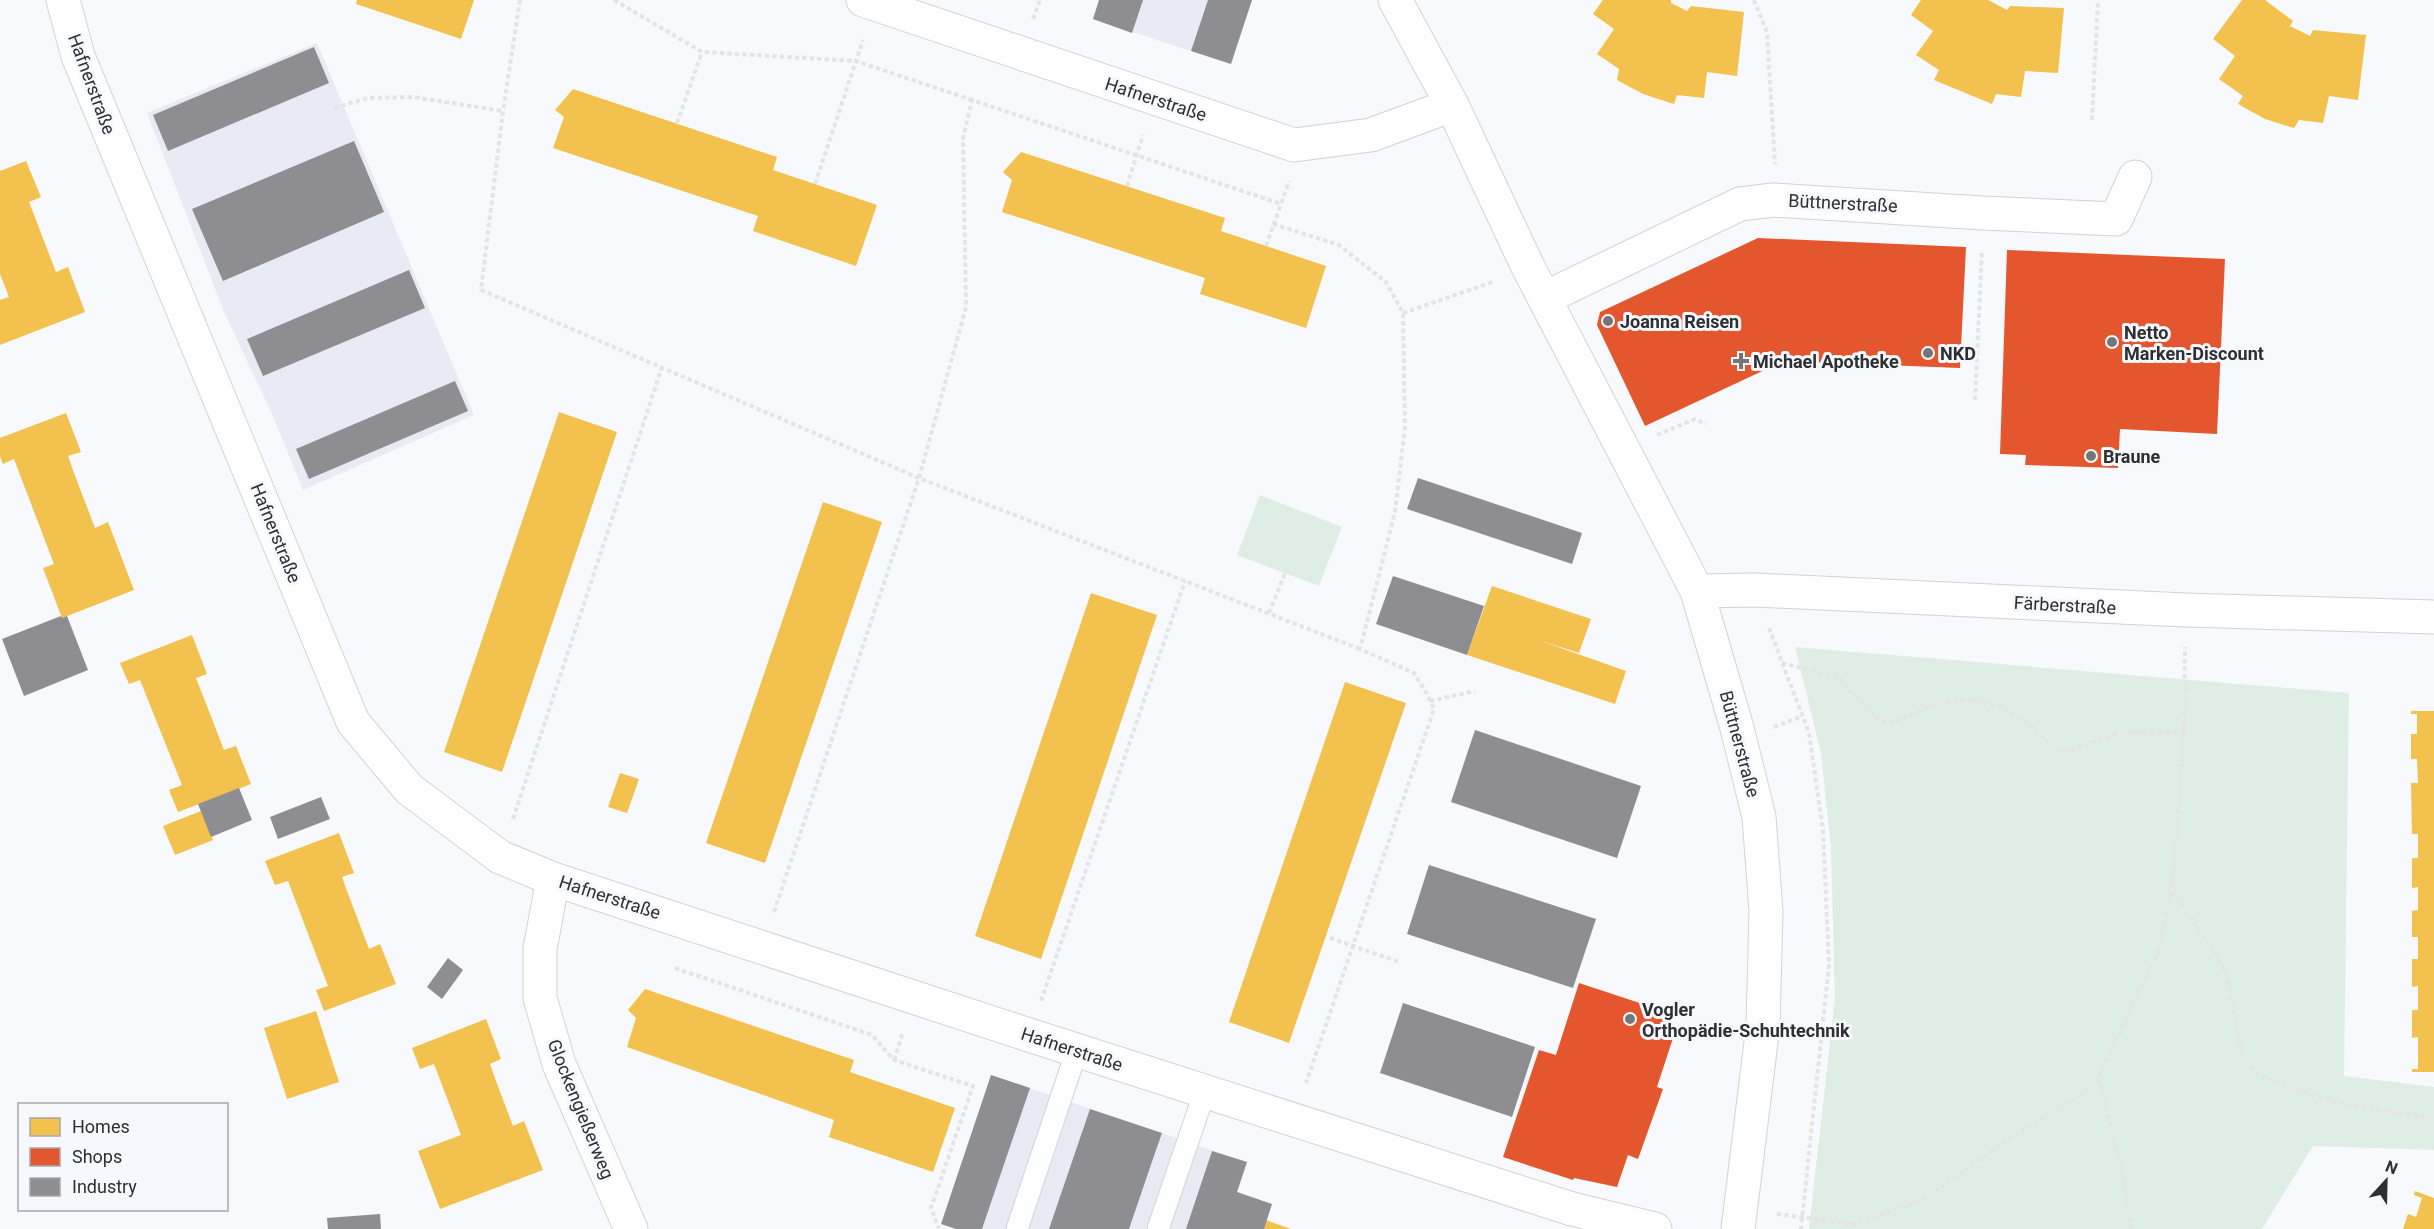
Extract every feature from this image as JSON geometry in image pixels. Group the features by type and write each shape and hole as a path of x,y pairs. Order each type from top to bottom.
{"street":[{"name":"Hafnerstraße","path":"63,0 78,56 353,722 409,789 500,857 553,879 1572,1209 1655,1229"},
{"name":"Büttnerstraße","path":"1395,0 1452,105 1528,267 1697,591 1737,728 1759,817 1766,911 1763,1026 1739,1218"},
{"name":"Hafnerstraße","path":"870,2 1294,145 1371,135 1452,105"},
{"name":"Büttnerstraße","path":"1545,298 1740,204 1774,200 2116,219 2135,177"},
{"name":"Färberstraße","path":"1697,591 1755,590 2184,610 2434,617"},
{"name":"Glockengießerweg","path":"553,879 540,949 540,998 559,1065 631,1229"}],"lane":[{"path":"1017,1229 1077,1050"},
{"path":"1158,1229 1205,1091"}],"path":[{"path":"520,0 503,111 481,290 919,478 1360,649 1414,673 1434,709 1294,1119"},
{"path":"614,0 702,52 856,61 1281,204"},
{"path":"1754,0 1767,32 1775,150"},
{"path":"2092,120 2098,0"},
{"path":"815,184 856,61 870,2"},
{"path":"677,123 702,52"},
{"path":"334,108 368,98 413,97 503,111"},
{"path":"762,947 919,478 966,308 963,138 972,100"},
{"path":"1266,246 1302,144"},
{"path":"1126,186 1136,156"},
{"path":"1975,400 1983,213"},
{"path":"1273,224 1340,245 1386,282 1403,313 1405,427 1395,512 1360,649"},
{"path":"1403,313 1477,290 1528,267"},
{"path":"500,857 662,368"},
{"path":"1623,449 1695,419 1706,424"},
{"path":"1269,614 1285,573"},
{"path":"1029,1035 1185,581"},
{"path":"1755,590 1809,733 1823,830 1829,965 1802,1229"},
{"path":"1739,1218 1803,1218 1853,1224 1923,1200 1999,1145 2083,1094 2098,1077 2158,952 2172,891 2184,732 2184,610"},
{"path":"1782,663 1839,679 1880,720 1888,723 1950,701 1975,700 1997,706 2024,718 2060,753 2120,733 2184,732"},
{"path":"1430,701 1475,692"},
{"path":"2172,891 2220,960 2229,986 2242,1054 2257,1074 2299,1091 2354,1106 2434,1118"},
{"path":"1330,938 1399,962"},
{"path":"675,968 872,1035 894,1060 973,1086 931,1208 939,1229"},
{"path":"2098,1077 2120,1162 2131,1229"}],"shaded area":[{"path":"1099,0 1252,0 1231,64 1093,19"},
{"path":"317,43 474,415 303,490 273,416 224,312 147,113"},
{"path":"1260,495 1342,527 1319,586 1237,555"},
{"path":"1795,647 2349,693 2344,1076 2434,1087 2434,1150 2313,1146 2262,1229 1809,1229 1835,998 1831,849 1821,753"},
{"path":"991,1075 1247,1162 1225,1229 956,1229 941,1224"}],"building: Homes":[{"path":"357,0 474,0 461,39 356,4"},
{"path":"1603,0 1671,0 1671,3 1687,11 1691,6 1744,12 1737,76 1707,72 1704,98 1677,95 1674,104 1643,94 1617,80 1619,69 1597,54 1614,29 1593,14"},
{"path":"1921,0 1988,0 2007,10 2010,6 2064,8 2058,73 2025,71 2021,97 1996,94 1992,104 1934,80 1939,70 1916,55 1933,31 1911,15"},
{"path":"2242,0 2265,0 2293,21 2290,26 2310,36 2313,30 2366,35 2358,100 2329,96 2323,123 2299,120 2294,128 2265,119 2238,104 2243,96 2219,79 2235,56 2213,39"},
{"path":"573,89 777,157 773,170 877,205 856,266 753,231 758,216 553,148 564,117 555,110"},
{"path":"1021,152 1225,218 1221,231 1326,266 1306,328 1200,294 1205,278 1002,212 1012,180 1003,172"},
{"path":"26,161 41,197 29,202 56,272 68,267 85,312 0,345 0,300 9,297 0,274 0,171"},
{"path":"559,412 617,432 502,772 444,752"},
{"path":"66,413 81,452 68,456 95,528 108,522 134,590 62,618 43,568 54,564 14,459 3,464 0,456 0,438"},
{"path":"823,502 882,522 765,863 706,843"},
{"path":"1492,586 1591,619 1579,653 1538,640 1626,671 1615,704 1467,655"},
{"path":"1091,593 1157,615 1041,959 975,936"},
{"path":"192,635 207,674 196,678 224,750 236,746 251,784 178,812 169,790 182,785 140,680 129,684 120,663"},
{"path":"1345,682 1406,703 1289,1043 1229,1022"},
{"path":"2411,711 2434,711 2434,1072 2412,1072 2412,1069 2418,1069 2418,1037 2412,1038 2412,1010 2418,1010 2418,986 2412,987 2412,959 2418,959 2418,937 2412,937 2412,911 2418,910 2418,887 2412,888 2412,858 2418,858 2418,834 2412,834 2411,783 2418,783 2417,759 2411,759 2411,734 2417,734 2417,714 2411,714"},
{"path":"620,773 639,779 627,813 608,807"},
{"path":"201,811 213,840 175,855 163,826"},
{"path":"339,833 354,873 342,877 347,891 369,949 380,944 396,984 324,1011 316,990 328,986 288,881 275,885 265,861"},
{"path":"645,989 854,1060 850,1072 955,1108 933,1172 829,1137 834,1120 627,1047 636,1018 628,1010"},
{"path":"316,1011 339,1082 287,1099 264,1028"},
{"path":"486,1019 501,1059 490,1064 496,1081 513,1126 524,1121 543,1170 440,1209 418,1151 461,1135 434,1064 420,1069 412,1048"},
{"path":"2415,1191 2434,1198 2434,1229 2403,1229 2408,1214 2416,1217 2422,1198 2414,1195"},
{"path":"1266,1220 1291,1229 1264,1229"}],"building: Shops":[{"path":"1758,238 1966,247 1960,368 1784,361 1645,426 1597,325 1600,312"},
{"name":"Netto Marken-Discount","path":"2007,250 2225,259 2217,434 2120,429 2118,468 2025,465 2026,455 2000,454"},
{"path":"1579,983 1673,1014 1666,1036 1673,1038 1657,1087 1663,1089 1638,1159 1628,1155 1617,1187 1574,1178 1573,1180 1503,1157 1539,1050 1556,1055"}],"building: Industry":[{"path":"1099,0 1143,0 1132,33 1093,19"},
{"path":"1208,0 1252,0 1231,64 1191,51"},
{"path":"314,47 329,83 168,151 153,115"},
{"path":"354,141 384,212 223,281 192,209"},
{"path":"409,270 425,308 263,376 247,339"},
{"path":"455,381 468,411 309,479 296,449"},
{"path":"1418,478 1582,533 1572,564 1407,509"},
{"path":"1393,576 1484,606 1467,655 1376,624"},
{"path":"61,616 62,618 67,616 88,670 24,696 2,639"},
{"path":"1475,730 1641,786 1617,858 1451,802"},
{"path":"239,788 252,820 211,837 198,804"},
{"path":"321,797 330,819 278,839 270,817"},
{"path":"1429,865 1596,919 1573,988 1407,934"},
{"path":"448,958 463,970 442,999 427,987"},
{"path":"1403,1003 1535,1047 1512,1117 1380,1073"},
{"path":"991,1075 1030,1088 982,1229 956,1229 941,1224"},
{"path":"1090,1109 1162,1133 1129,1229 1049,1229"},
{"path":"1212,1151 1247,1162 1237,1192 1272,1204 1264,1229 1186,1229"},
{"path":"380,1214 381,1229 328,1229 327,1218"}],"place":[{"name":"Joanna Reisen","path":"1608,321"},
{"name":"Netto Marken-Discount","path":"2112,342"},
{"name":"NKD","path":"1928,353"},
{"name":"Michael Apotheke","path":"1741,361"},
{"name":"Braune","path":"2091,456"},
{"name":"Vogler Orthopädie-Schuhtechnik","path":"1630,1019"}]}
